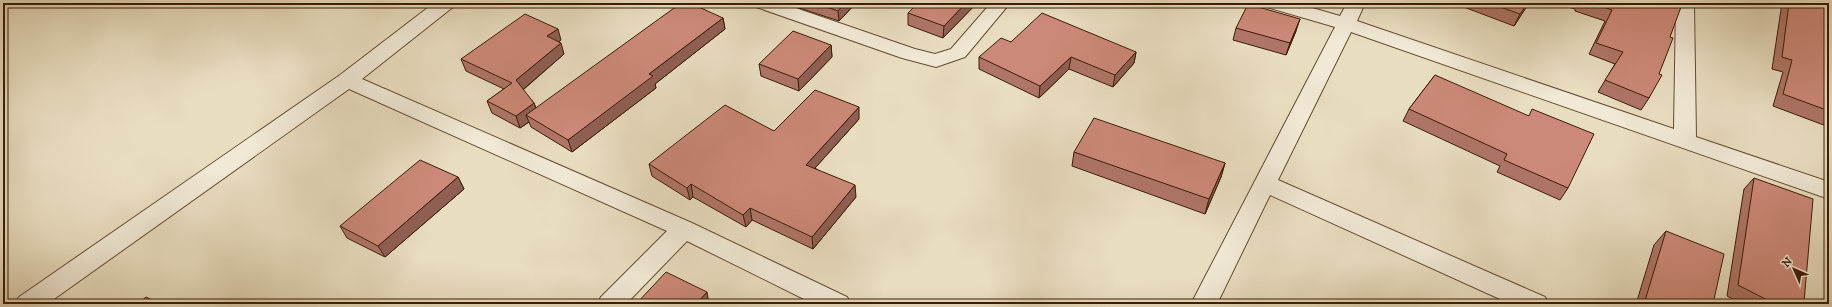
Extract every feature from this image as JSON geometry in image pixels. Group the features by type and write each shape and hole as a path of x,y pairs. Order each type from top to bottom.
{"street":[{"path":"28,304 347,80 446,3"},
{"path":"763,3 909,54 936,61 958,53 1000,3"},
{"path":"1274,3 1347,24 1829,191"},
{"path":"1204,304 1347,24 1356,3"},
{"path":"1685,3 1685,140"},
{"path":"347,80 684,229 838,304"},
{"path":"1266,184 1536,304"},
{"path":"610,304 684,229"}],"building":[{"path":"681,3 690,3 723,18 649,74 653,76 568,140 526,115"},
{"path":"815,3 845,3 838,11"},
{"path":"918,3 966,3 944,26 908,13"},
{"path":"1489,3 1528,3 1520,14"},
{"path":"1592,3 1681,3 1681,7 1670,37 1673,38 1659,74 1662,75 1649,98 1605,80 1623,52 1596,43 1612,10"},
{"path":"1789,3 1829,3 1829,111 1783,94 1792,60 1782,57"},
{"path":"1248,4 1300,19 1290,43 1236,28"},
{"path":"1042,13 1136,52 1115,75 1071,57 1040,86 979,57 1001,38 1011,42"},
{"path":"525,14 558,29 547,36 561,43 516,80 534,103 516,116 487,101 512,83 461,59"},
{"path":"793,31 831,45 798,79 759,64"},
{"path":"1435,75 1529,116 1532,109 1594,134 1568,188 1504,160 1507,154 1409,109"},
{"path":"815,90 859,107 806,165 855,185 812,237 750,208 743,215 691,184 687,188 649,164 725,105 774,131"},
{"path":"1094,118 1225,163 1209,199 1074,152"},
{"path":"420,160 458,177 378,246 340,226"},
{"path":"1754,178 1813,199 1803,304 1775,304 1738,285"},
{"path":"1666,231 1724,254 1713,304 1644,304"},
{"path":"666,272 707,292 696,304 636,304"},
{"path":"146,297 160,304 138,304"}]}
